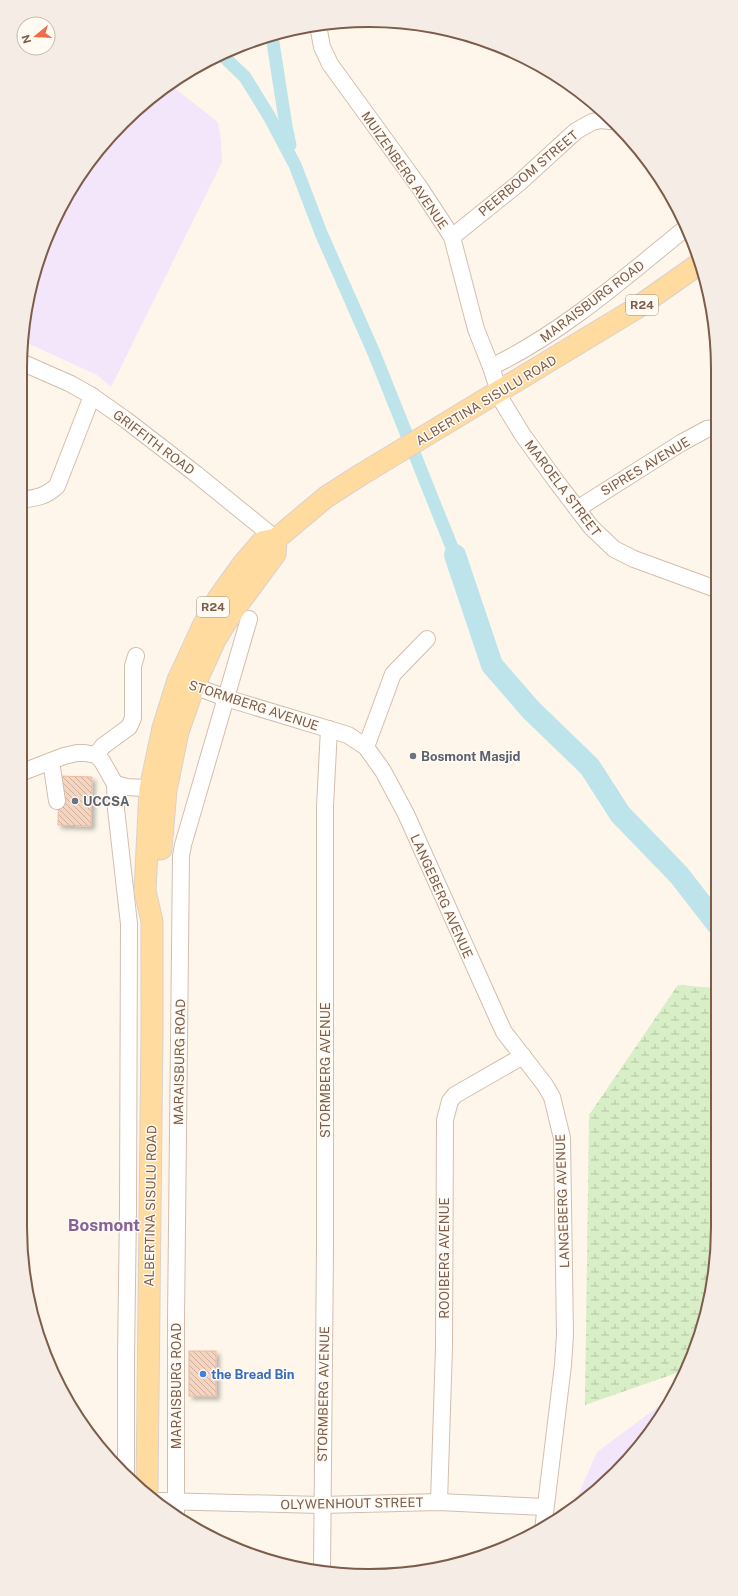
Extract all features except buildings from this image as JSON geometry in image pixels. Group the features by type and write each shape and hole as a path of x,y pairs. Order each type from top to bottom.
{"main road":[{"name":"ALBERTINA SISULU ROAD","path":"147,1487 152,921 145,891 158,789 178,732 186,683 233,611 275,554 276,539 326,498 362,474 635,309 695,267"}],"street":[{"name":"MUIZENBERG AVENUE","path":"319,31 322,47 330,64 420,188 452,237 476,329 492,367 498,391"},
{"name":"PEERBOOM STREET","path":"452,237 518,183 576,131 592,122 603,120"},
{"name":"MARAISBURG ROAD","path":"492,367 516,355 568,321 682,231"},
{"name":"GRIFFITH ROAD","path":"27,365 66,381 92,396 126,420 196,474 276,539"},
{"name":"MAROELA STREET","path":"498,391 510,416 522,434 591,528 614,549 634,559 711,587"},
{"path":"27,500 34,499 47,494 57,486 92,396"},
{"name":"SIPRES AVENUE","path":"577,509 681,443 707,429 711,428"},
{"name":"MARAISBURG ROAD","path":"176,1508 176,1319 182,856 183,845 249,619"},
{"path":"366,746 393,674 427,639"},
{"path":"96,755 103,746 129,727 133,718 134,666 136,656"},
{"name":"STORMBERG AVENUE","path":"186,683 226,698 329,729 325,806 325,1241 321,1504 322,1566"},
{"name":"LANGEBERG AVENUE","path":"329,729 348,734 366,746 384,771 406,814 504,1032 545,1084 552,1097 562,1138 565,1334 563,1365 543,1521"},
{"path":"27,770 77,753 96,755 102,761 115,784 116,809 129,931 126,1468"},
{"path":"51,761 57,800"},
{"path":"115,784 127,788 158,789"},
{"name":"ROOIBERG AVENUE","path":"439,1502 444,1347 445,1120 450,1101 455,1095 523,1056"},
{"name":"OLYWENHOUT STREET","path":"176,1508 439,1502 544,1507"}],"shaded area":[{"path":"174,88 218,122 222,162 111,387 97,375 28,343 30,324 39,280 45,259 62,218 85,179 127,127"},
{"path":"661,1405 640,1435 611,1469 577,1498 597,1452"}],"green space":[{"path":"678,985 711,988 710,1249 704,1294 693,1337 679,1372 585,1405 589,1115"}],"waterway":[{"path":"273,41 290,145"},
{"path":"226,59 245,77 269,116 295,165 321,233 374,353 455,555"},
{"path":"455,555 492,665 531,710 590,767 620,814 679,875 711,916"}],"place":[{"name":"Bosmont Masjid","path":"413,756"},
{"name":"UCCSA","path":"75,801"},
{"name":"the Bread Bin","path":"203,1374"}],"district":[{"name":"Bosmont","path":"104,1225"}]}
